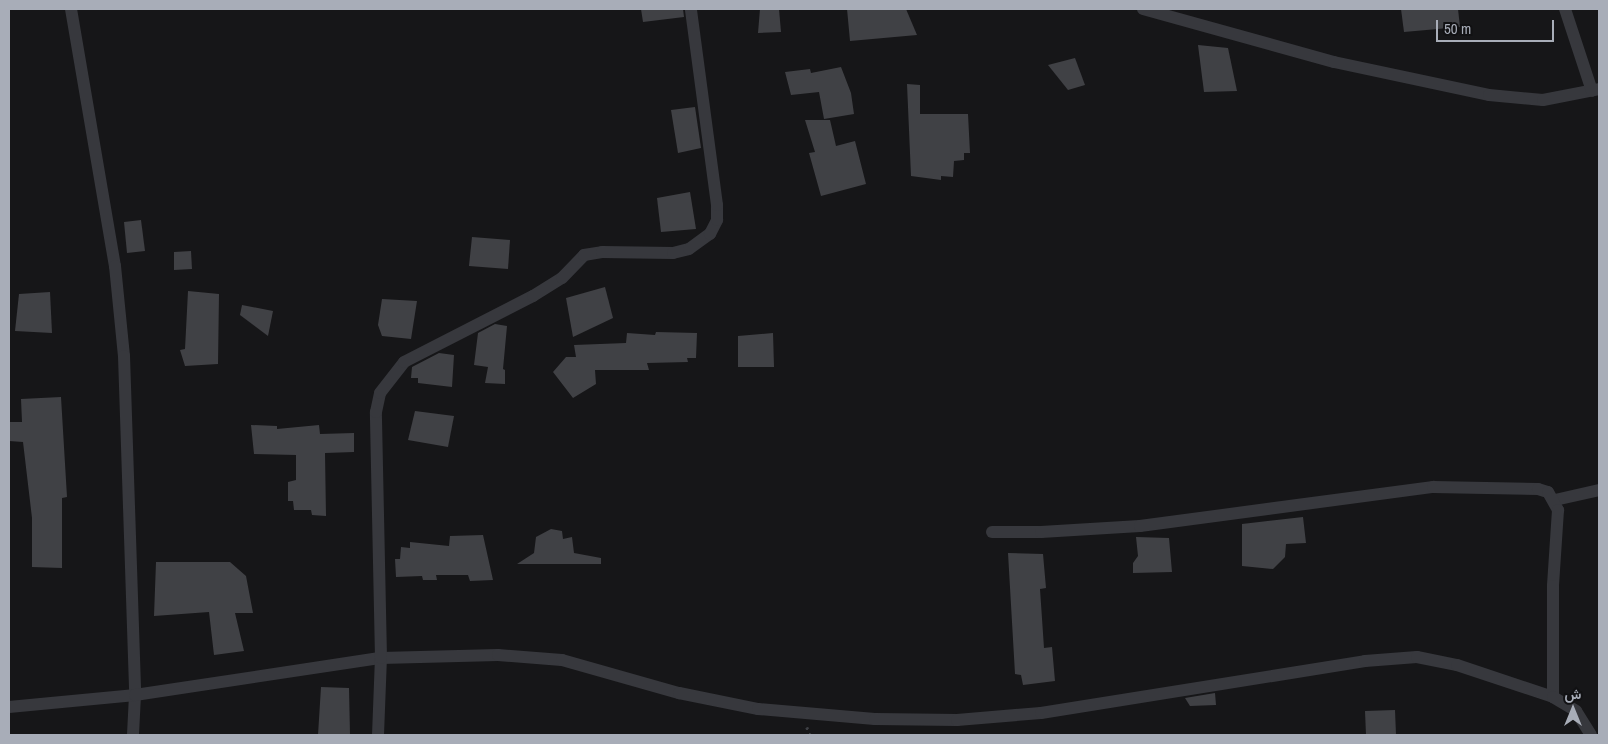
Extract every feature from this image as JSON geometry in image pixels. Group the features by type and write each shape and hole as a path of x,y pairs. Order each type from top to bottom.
{"street":[{"path":"71,9 115,266 124,356 135,695 133,735"},
{"path":"378,735 381,658 376,412 380,393 395,371 419,352 562,278 584,255 602,252 654,255 689,250 714,228 717,205 691,9"},
{"path":"1143,9 1334,62 1446,87 1520,100 1542,100 1596,90 1565,9"},
{"path":"992,532 1041,532 1140,526 1433,487 1517,486 1548,492 1555,500 1558,510 1553,586 1554,697"},
{"path":"1555,500 1599,490"},
{"path":"9,706 135,695 381,658 498,655 562,660 710,700 758,709 875,720 956,720 1041,713 1349,663 1417,658 1457,665 1554,697 1576,711 1591,735"}],"building":[{"path":"641,9 683,9 684,17 643,22"},
{"path":"760,9 779,9 781,32 758,33"},
{"path":"847,9 906,9 917,35 850,41"},
{"path":"1401,9 1458,9 1460,27 1404,32"},
{"path":"1198,45 1228,48 1237,91 1204,92"},
{"path":"1075,58 1085,85 1068,90 1048,65"},
{"path":"841,67 851,93 854,114 824,119 819,92 791,95 785,72 810,69 811,73"},
{"path":"907,84 920,85 920,114 968,114 970,153 964,153 964,160 954,161 953,177 941,176 941,180 911,176"},
{"path":"695,107 701,148 678,153 671,110"},
{"path":"805,120 830,120 836,146 855,141 866,184 821,196 809,153 815,152"},
{"path":"690,192 696,229 661,232 657,198"},
{"path":"141,220 145,251 127,253 124,222"},
{"path":"472,237 510,240 508,269 469,266"},
{"path":"191,251 192,269 174,270 174,252"},
{"path":"605,287 613,318 573,337 566,298"},
{"path":"188,291 219,294 218,364 185,366 180,350 185,349"},
{"path":"50,292 52,333 15,331 19,294"},
{"path":"382,299 417,301 411,339 382,336 378,325"},
{"path":"242,305 273,311 268,336 240,315"},
{"path":"495,324 507,326 503,369 505,370 505,384 485,383 488,367 474,365 478,333"},
{"path":"656,332 697,333 696,358 687,358 688,362 647,363 649,370 595,370 596,384 573,398 553,372 566,357 576,357 574,345 626,343 627,333 655,335"},
{"path":"773,333 774,367 738,367 738,336"},
{"path":"439,353 454,355 452,387 418,383 418,378 411,378 412,367"},
{"path":"61,397 67,497 62,498 62,568 32,567 32,518 23,442 9,441 9,422 22,422 21,399"},
{"path":"415,411 454,416 448,447 408,440"},
{"path":"251,425 277,426 277,429 319,425 320,434 354,433 354,452 325,453 326,516 312,515 311,510 294,510 293,501 288,501 288,482 296,480 296,455 254,454"},
{"path":"1303,517 1306,543 1286,544 1285,557 1273,569 1242,566 1242,524"},
{"path":"551,529 562,531 563,539 572,537 574,553 601,558 601,564 517,564 534,553 536,537"},
{"path":"483,535 493,580 470,581 468,575 436,575 437,580 423,580 422,576 396,577 395,559 400,559 401,547 410,548 410,542 449,546 450,536"},
{"path":"1136,537 1169,538 1172,572 1133,573 1133,563 1138,556"},
{"path":"1008,553 1043,554 1046,588 1040,589 1044,648 1052,647 1055,681 1023,685 1021,675 1015,674"},
{"path":"156,562 230,562 246,576 253,613 235,613 244,651 214,655 209,612 154,616"},
{"path":"321,687 349,688 350,735 318,735"},
{"path":"1215,693 1216,705 1190,706 1185,698"},
{"path":"1395,710 1396,735 1366,735 1365,711"}]}
